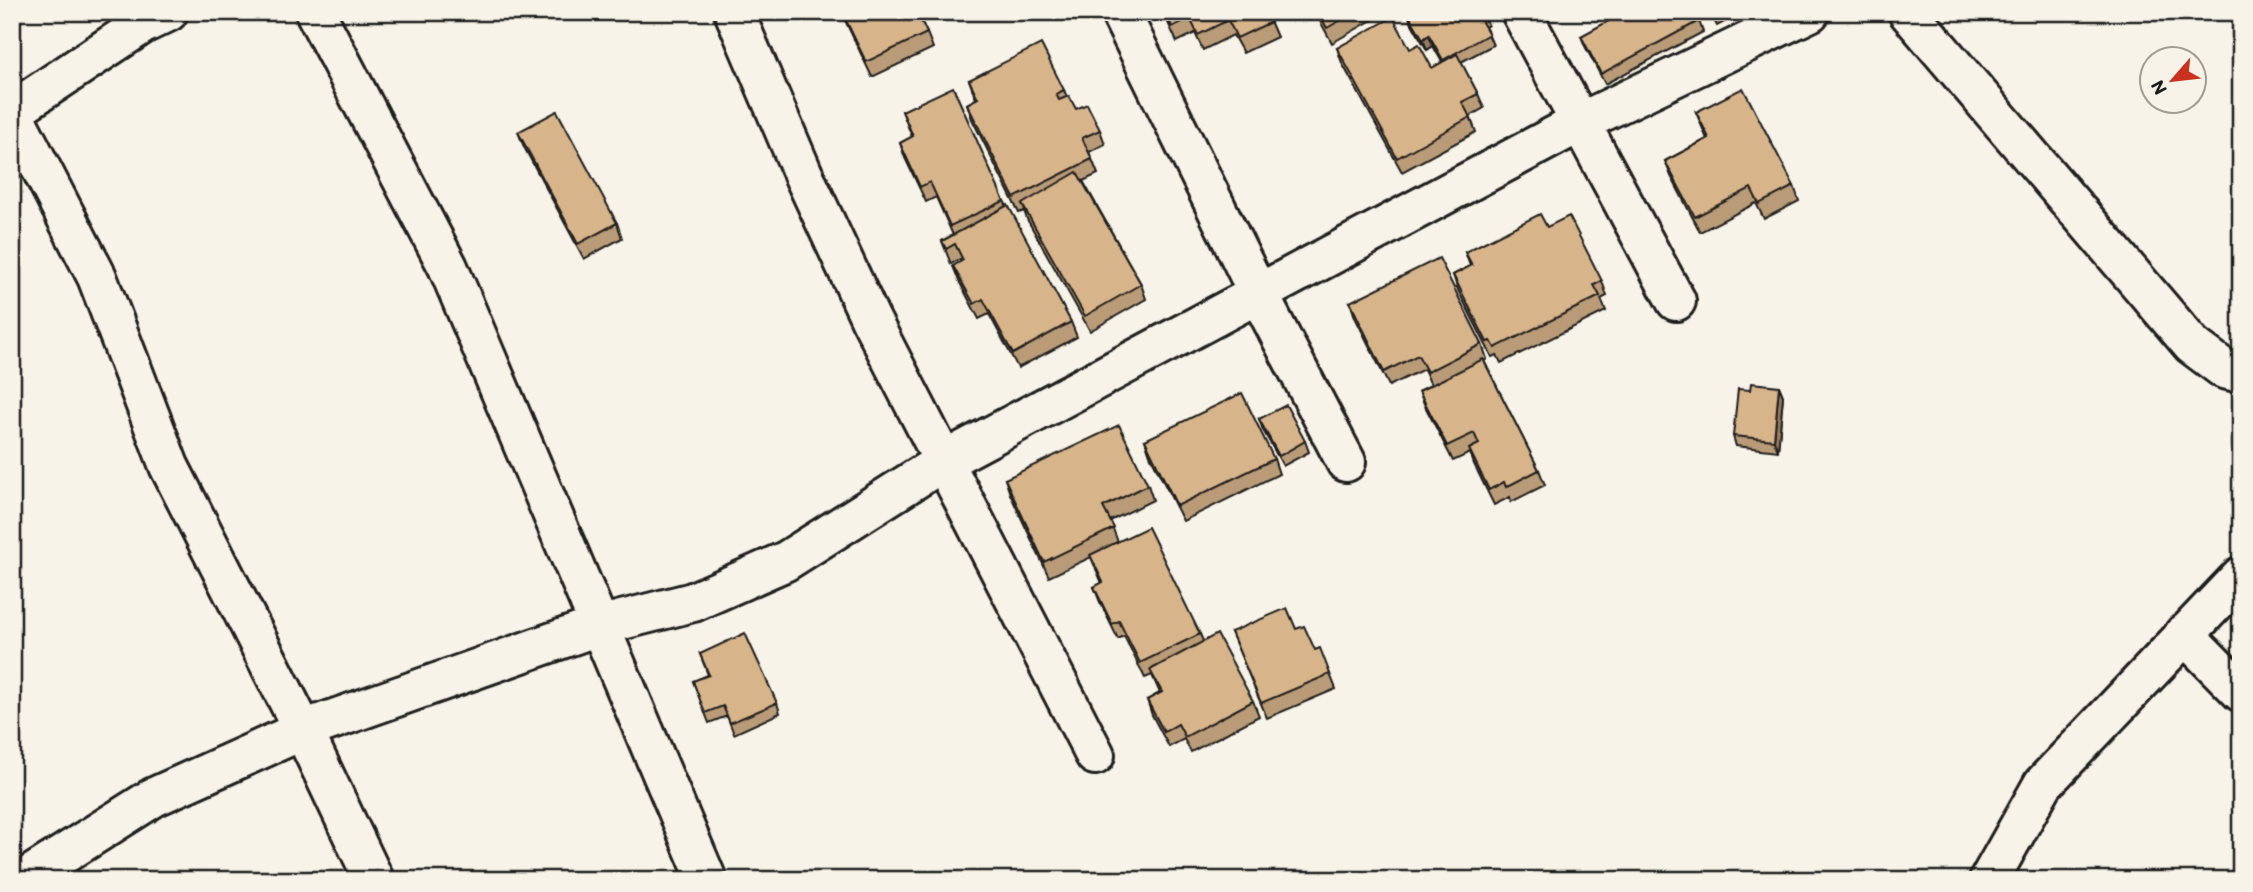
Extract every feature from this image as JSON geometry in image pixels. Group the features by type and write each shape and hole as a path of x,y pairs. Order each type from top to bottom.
{"street":[{"path":"168,12 143,24 12,111 97,277 169,466 303,730 374,880"},
{"path":"314,12 448,267 707,880"},
{"path":"734,12 803,174 871,320 1095,755"},
{"path":"1120,12 1258,293 1346,462"},
{"path":"1521,12 1676,301"},
{"path":"23,880 155,797 303,730 598,626 693,602 786,561 944,461 1579,123 1810,12"},
{"path":"1919,17 2192,345 2224,369 2241,373"},
{"path":"1989,880 2043,784 2241,576"},
{"path":"2184,634 2241,692"}],"building":[{"path":"842,12 917,12 927,33 866,62"},
{"path":"1165,12 1267,12 1271,22 1237,38 1228,20 1198,35 1190,18 1172,27"},
{"path":"1318,12 1355,12 1327,28"},
{"path":"1407,12 1483,12 1484,15 1479,17 1489,34 1443,60 1429,35 1423,39"},
{"path":"1625,12 1695,12 1699,21 1601,74 1581,36"},
{"path":"1393,17 1410,49 1419,44 1432,68 1457,54 1478,94 1462,102 1470,117 1397,158 1337,48"},
{"path":"1041,44 1064,90 1056,94 1059,100 1069,96 1076,109 1087,104 1100,130 1082,138 1092,159 1014,198 967,104 978,98 969,80"},
{"path":"953,87 1004,201 950,226 930,182 920,187 900,143 913,136 902,111"},
{"path":"1743,88 1794,186 1759,204 1751,188 1695,217 1665,161 1709,138 1696,112"},
{"path":"557,111 617,223 578,244 518,132"},
{"path":"1077,172 1141,284 1085,316 1022,204"},
{"path":"1008,205 1071,322 1013,354 983,299 974,304 953,266 963,260 955,244 946,249 942,241"},
{"path":"1540,214 1547,227 1569,216 1602,281 1594,285 1600,296 1495,348 1491,341 1487,342 1453,275 1472,265 1465,252"},
{"path":"1439,258 1482,344 1427,372 1418,355 1384,372 1350,302"},
{"path":"1483,359 1539,470 1506,487 1504,482 1489,490 1469,449 1479,444 1474,433 1447,446 1419,391"},
{"path":"1751,383 1779,386 1774,440 1733,436 1738,389 1750,390"},
{"path":"1242,393 1274,459 1177,506 1145,440"},
{"path":"1286,405 1305,441 1279,456 1259,419"},
{"path":"1119,425 1148,485 1103,507 1114,528 1044,562 1005,479"},
{"path":"1148,527 1200,634 1140,663 1119,621 1112,624 1094,587 1103,582 1090,555"},
{"path":"1287,608 1296,629 1304,626 1315,650 1320,648 1330,674 1261,703 1231,632"},
{"path":"745,633 777,703 730,723 723,706 705,713 693,681 709,675 700,654"},
{"path":"1217,634 1253,701 1185,737 1178,724 1164,732 1147,700 1162,692 1150,670"},
{"path":"879,875 880,880 852,880"}]}
